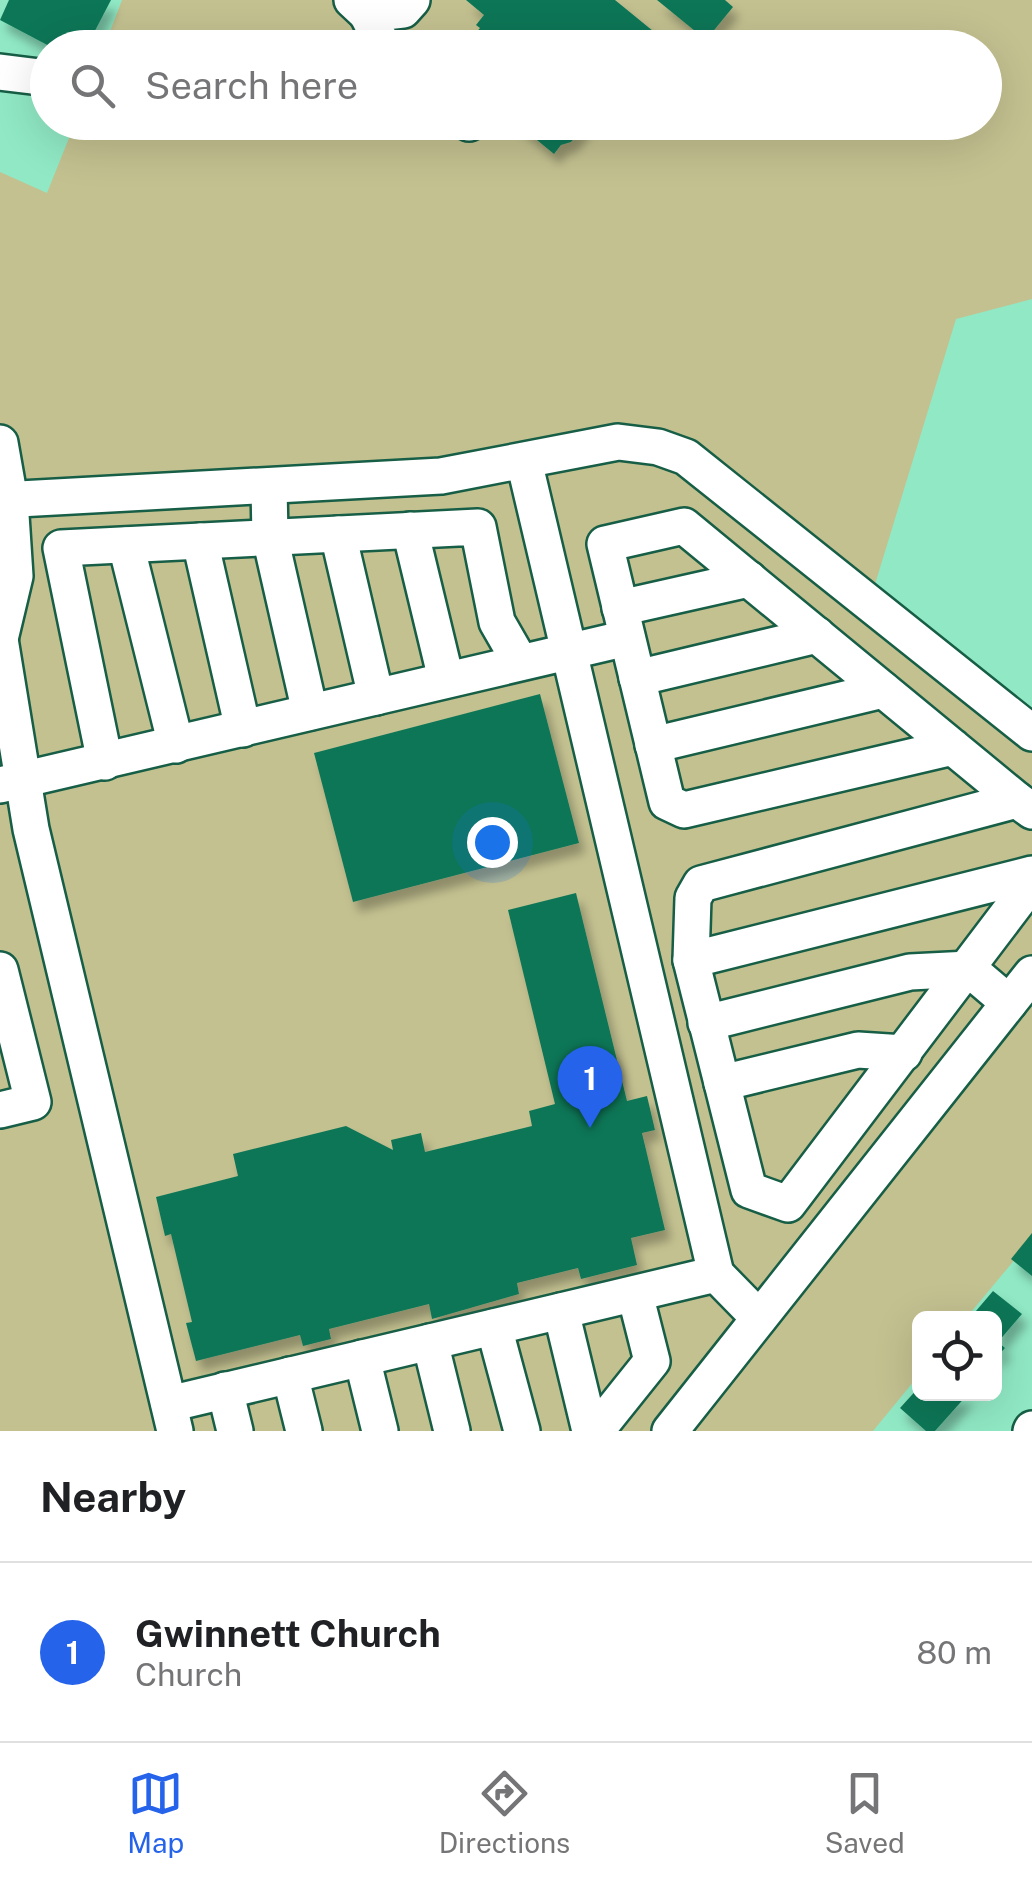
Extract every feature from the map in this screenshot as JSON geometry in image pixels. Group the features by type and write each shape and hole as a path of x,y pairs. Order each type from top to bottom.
{"lane":[{"path":"359,7 402,10 412,0"},
{"path":"359,7 373,30"},
{"path":"0,72 30,76"},
{"path":"5,500 441,476 618,442 658,447 686,456 1032,733"},
{"path":"0,444 15,576 0,639 12,783 35,848 172,1417 225,1390 716,1274"},
{"path":"524,461 716,1274 760,1318"},
{"path":"270,486 270,537 310,712"},
{"path":"105,762 61,548 478,526 497,622 520,662"},
{"path":"953,747 684,810 667,802 604,544 684,526 1025,805"},
{"path":"410,530 446,680"},
{"path":"338,534 376,696"},
{"path":"200,541 243,729"},
{"path":"126,545 176,744"},
{"path":"12,783 568,650 624,623 749,580"},
{"path":"637,678 817,635"},
{"path":"653,745 883,690"},
{"path":"1025,805 700,884 693,898 690,960 748,1190 788,1204 1032,882"},
{"path":"690,960 1032,874"},
{"path":"706,1023 910,972 969,968 1009,1003"},
{"path":"0,973 33,1102 0,1110"},
{"path":"670,1431 1032,974"},
{"path":"722,1084 858,1050 904,1053"},
{"path":"593,1431 652,1361 635,1294"},
{"path":"561,1311 593,1431"},
{"path":"494,1327 522,1431"},
{"path":"430,1342 452,1431"},
{"path":"362,1358 380,1431"},
{"path":"290,1375 304,1431"},
{"path":"225,1390 235,1431"}],"shaded area":[{"path":"122,0 1032,0 1032,299 956,319 865,617 1032,747 1032,1239 972,1311 912,1311 912,1384 873,1431 0,1431 0,172 47,193 68,140 1002,140 1002,30 111,30"}],"building":[{"path":"9,0 111,0 95,30 30,30 30,36 0,20"},
{"path":"466,0 615,0 652,30 478,30 476,25 484,15"},
{"path":"657,0 725,0 733,7 714,30 694,30"},
{"path":"537,140 573,140 561,145 554,154"},
{"path":"540,694 579,843 353,902 314,753"},
{"path":"576,893 627,1101 647,1096 655,1130 642,1133 665,1230 631,1238 637,1265 581,1279 578,1268 517,1283 519,1294 432,1319 429,1304 329,1329 331,1339 303,1346 300,1335 196,1361 186,1323 192,1322 171,1234 165,1236 156,1197 238,1176 233,1154 346,1126 393,1150 391,1140 421,1133 425,1152 532,1126 529,1111 555,1104 508,910"},
{"path":"1032,1233 1032,1276 1011,1259"},
{"path":"993,1291 1022,1314 1002,1337 1002,1311 976,1311"},
{"path":"912,1395 912,1401 962,1401 935,1431 926,1431 900,1408"}],"place":[{"name":"Gwinnett Church","path":"590,1128"}]}
